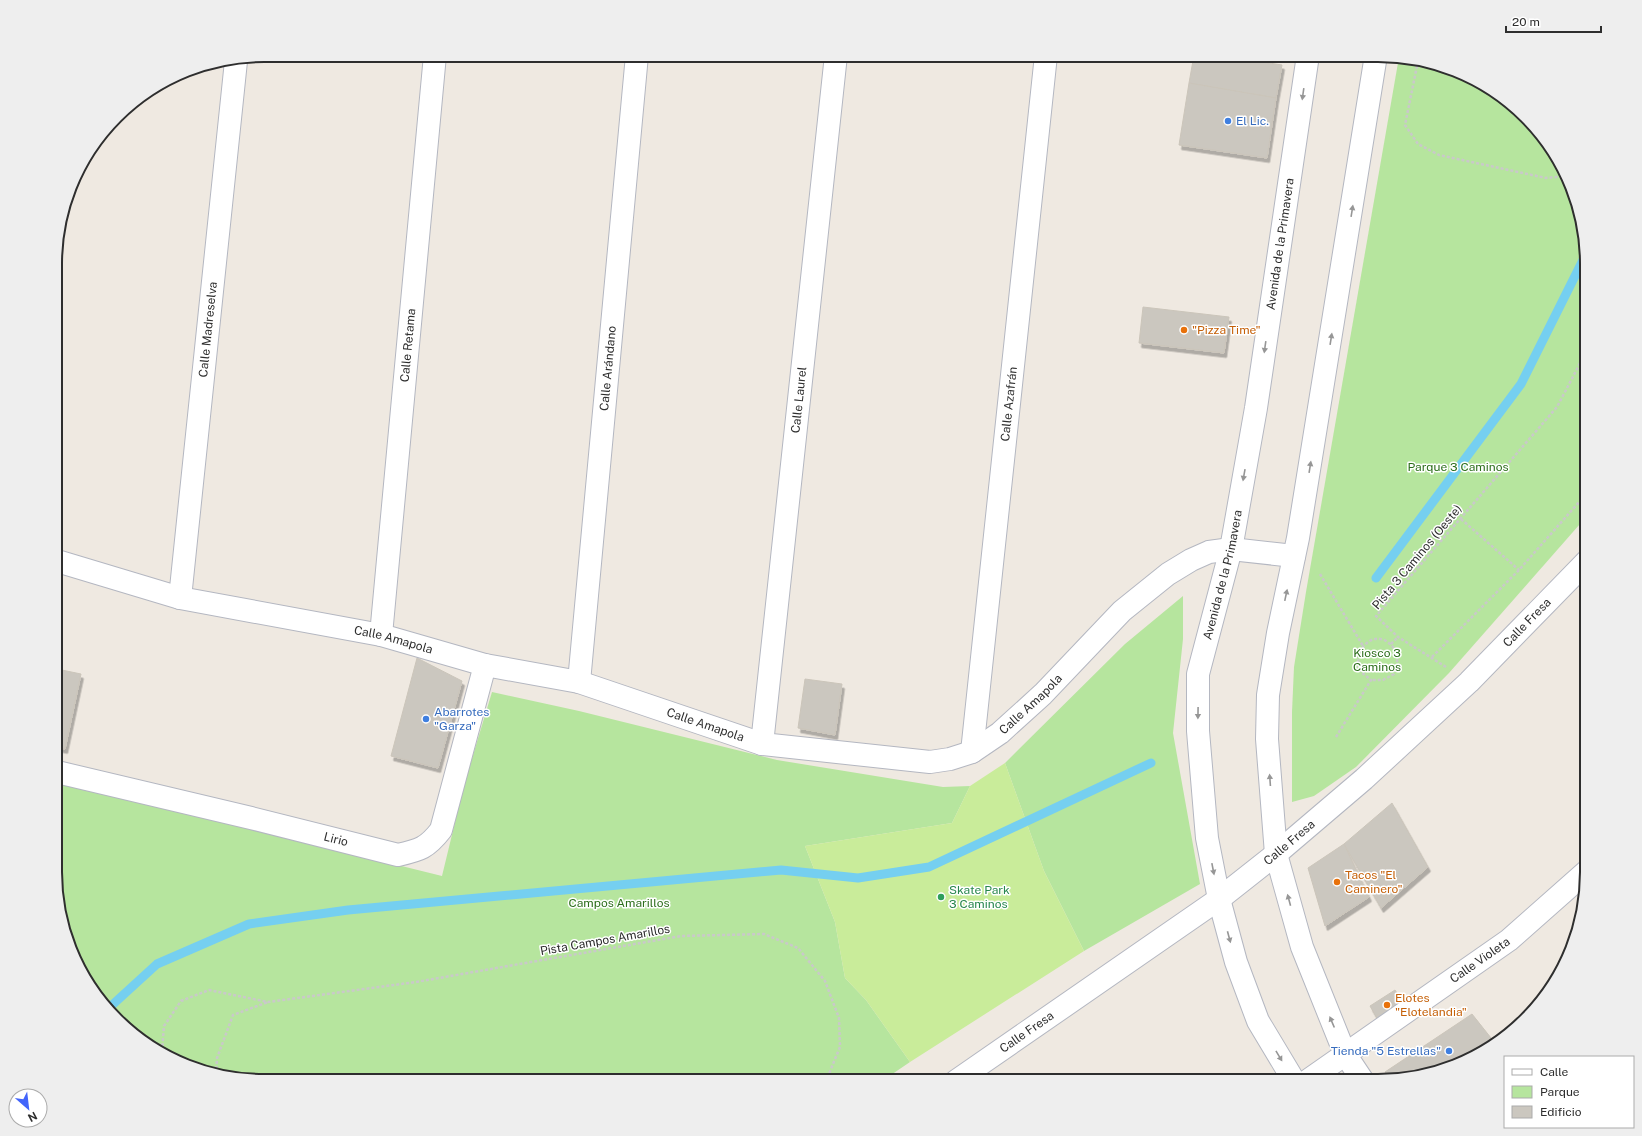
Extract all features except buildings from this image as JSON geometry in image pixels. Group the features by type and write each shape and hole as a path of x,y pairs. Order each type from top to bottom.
{"street":[{"name":"Calle Retama","path":"381,635 434,62"},
{"name":"Calle Arándano","path":"578,682 636,62"},
{"name":"Calle Laurel","path":"762,744 835,62"},
{"name":"Calle Azafrán","path":"972,752 1045,62"},
{"name":"Avenida de la Primavera","path":"1290,1074 1258,1021 1236,962 1219,899 1207,838 1198,731 1198,674 1231,549 1256,408 1307,62"},
{"path":"1359,1074 1346,1054 1302,948 1276,854 1267,739 1268,695 1278,633 1296,547 1375,62"},
{"name":"Calle Madreselva","path":"180,598 236,64"},
{"name":"Calle Amapola","path":"62,563 180,598 381,635 485,665 578,682 762,744 930,762 950,759 972,752 1000,732 1043,694 1122,611 1168,574 1191,560 1208,552 1231,549 1296,547"},
{"name":"Calle Fresa","path":"966,1074 1219,899 1276,854 1364,779 1463,688 1580,568"},
{"name":"Lirio","path":"62,773 398,855 412,852 430,844 441,830 485,665"},
{"name":"Calle Violeta","path":"1317,1074 1509,940 1580,876"}],"path":[{"path":"1417,66 1405,125 1418,144 1439,156 1546,178 1560,177"},
{"name":"Pista 3 Caminos (Oeste)","path":"1580,363 1557,407 1376,616 1398,637 1432,657 1519,570 1580,501"},
{"path":"1461,519 1519,570"},
{"path":"1296,547 1363,646"},
{"path":"1391,644 1398,637"},
{"path":"1380,639 1391,644 1398,658 1394,674 1383,680 1371,680 1360,671 1357,656 1363,646 1374,640 1380,639"},
{"path":"1336,737 1371,680"},
{"name":"Pista Campos Amarillos","path":"217,1068 218,1058 233,1015 268,1002 416,982 681,936 764,934 798,948 825,981 839,1018 840,1047 829,1074"},
{"name":"Pista Campos Amarillos","path":"162,1047 164,1026 181,1001 210,990 268,1002"}],"green space":[{"name":"Parque 3 Caminos","path":"1398,63 1417,66 1455,77 1479,89 1511,112 1530,131 1546,152 1565,187 1573,212 1580,251 1580,524 1449,673 1356,767 1314,796 1292,802 1292,712 1294,667"},
{"path":"1183,596 1183,639 1173,733 1200,884 1084,951 1044,871 1005,763 1125,644"},
{"name":"Campos Amarillos","path":"492,692 579,711 777,760 943,787 970,786 952,823 805,846 835,922 845,978 866,1000 910,1062 892,1074 251,1074 212,1067 187,1059 152,1040 131,1024 112,1005 89,973 77,949 69,924 62,885 62,782 442,876 464,785"},
{"name":"Skate Park 3 Caminos","path":"1005,763 1044,871 1084,951 910,1062 866,1000 845,978 835,922 805,846 952,823 970,786"}],"waterway":[{"path":"1376,578 1521,384 1580,266"},
{"path":"112,1005 157,964 249,924 348,910 781,870 858,878 929,867 1151,763"}],"place":[{"name":"El Lic.","path":"1228,121"},
{"name":"\"Pizza Time\"","path":"1184,330"},
{"name":"Abarrotes \"Garza\"","path":"426,719"},
{"name":"Tacos \"El Caminero\"","path":"1337,882"},
{"name":"Skate Park 3 Caminos","path":"941,897"},
{"name":"Elotes \"Elotelandia\"","path":"1387,1005"},
{"name":"Tienda \"5 Estrellas\"","path":"1449,1051"}],"park label":[{"name":"Kiosco 3 Caminos","path":"1377,660"}]}
